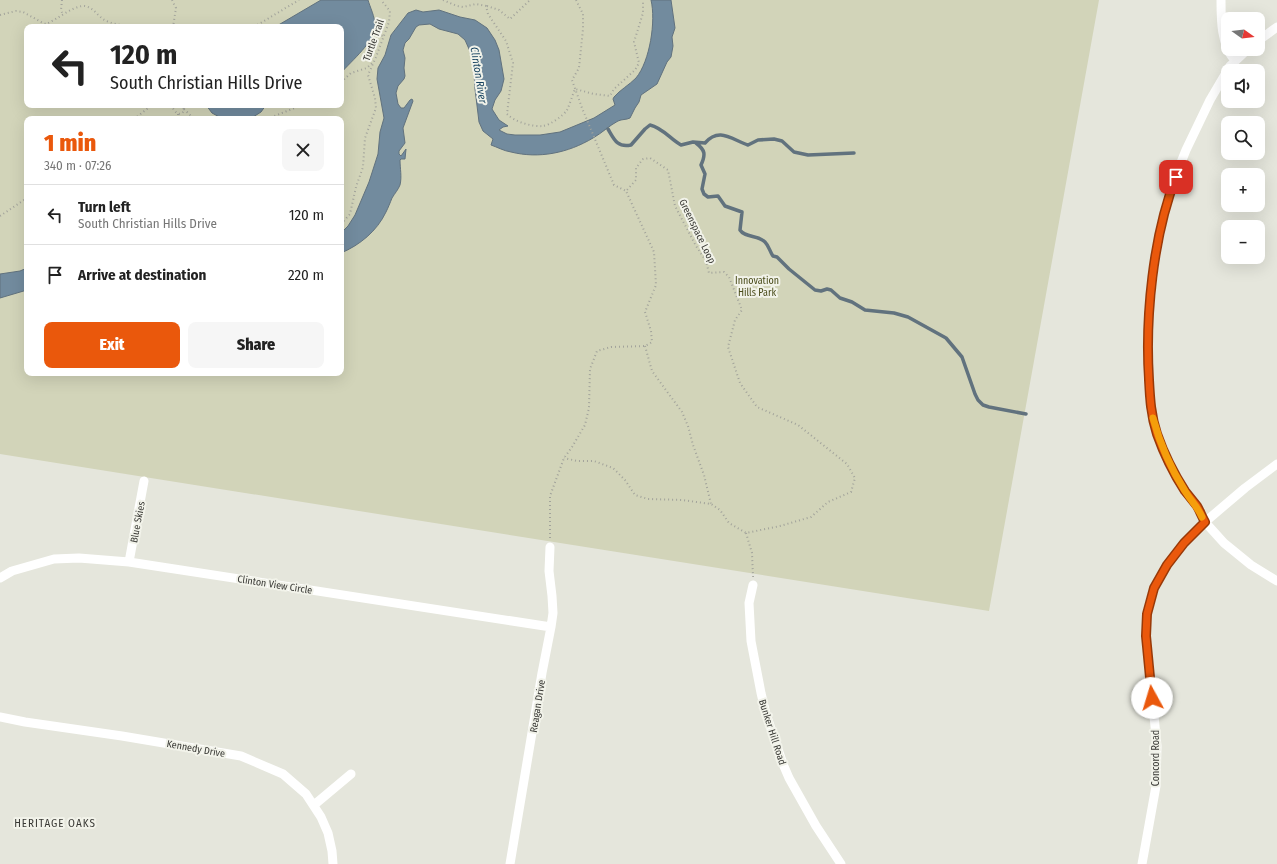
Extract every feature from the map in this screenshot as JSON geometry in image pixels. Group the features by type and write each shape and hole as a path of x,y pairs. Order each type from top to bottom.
{"street":[{"path":"1221,0 1223,36 1229,54 1235,61"},
{"path":"1265,36 1277,27"},
{"path":"1240,56 1230,66 1210,100 1186,150 1170,190 1161,227 1154,267 1149,310 1148,364 1150,410 1157,434 1170,465 1186,493 1197,506 1205,522 1224,543 1240,557 1277,581"},
{"name":"Concord Road","path":"1142,864 1156,786 1157,746 1146,636 1147,614 1154,588 1167,565 1184,543 1205,522 1245,488 1277,464"},
{"name":"Blue Skies","path":"129,562 144,481"},
{"name":"Reagan Drive","path":"510,864 553,613 548,571 550,547"},
{"name":"Clinton View Circle","path":"0,578 12,571 54,559 79,558 129,562 551,627"},
{"name":"Bunker Hill Road","path":"753,585 749,602 751,641 766,714 789,778 816,826 841,864"},
{"name":"Kennedy Drive","path":"0,717 241,756 283,774 306,794 321,817 328,833 333,864"},
{"path":"314,805 351,774"}],"path":[{"path":"62,0 61,10 63,15"},
{"path":"172,0 176,8 173,24"},
{"path":"259,24 299,0"},
{"path":"443,0 463,7 476,4 486,6 499,10 510,19 530,0"},
{"path":"550,547 550,496 564,458 585,425 589,408 590,369 597,351 611,347 645,346 652,342 651,331 645,312 656,285 654,252 626,191 614,185 601,156 572,80 579,68 583,29 583,14 576,0"},
{"path":"575,89 610,96 614,89 635,70 639,63 634,42 643,13 643,0"},
{"name":"Turtle Trail","path":"344,221 350,214 356,187 363,167 365,138 376,108 375,98 368,75 389,22 390,11 383,1"},
{"path":"0,15 16,11 23,12 46,24 81,6 86,6 91,7 98,16 105,20 120,24"},
{"path":"486,6 488,14 506,41 513,63 507,114 510,117 527,124 544,126 559,118 566,110 575,89"},
{"path":"374,33 383,36"},
{"path":"344,79 351,73 367,68 375,60"},
{"path":"138,116 148,108"},
{"path":"173,108 178,114 182,113 184,109 191,116"},
{"path":"274,116 294,108"},
{"name":"Greenspace Loop","path":"626,191 636,180 636,168 643,159 650,158 668,170 675,206 696,246 706,261 709,273 724,272 729,277 742,310 735,320 728,347 740,383 757,407 798,425 847,464 855,478 851,492 828,502 811,517 780,526 746,533"},
{"path":"0,216 24,200"},
{"path":"645,346 652,371 682,412 688,426 704,475 711,504"},
{"path":"564,458 577,461 594,461 613,468 625,480 635,495 648,499 682,500 711,504 720,510 729,523 746,533 752,553 753,585"}],"green space":[{"name":"Innovation Hills Park","path":"0,0 1099,0 989,611 0,454"}],"water":[{"path":"321,0 368,0 375,22 372,38 344,70 344,24 280,24"},
{"name":"Clinton River","path":"651,0 671,0 675,28 672,37 673,46 671,57 667,62 657,84 641,95 639,102 630,118 618,121 600,134 574,148 543,155 522,154 506,151 491,145 493,139 483,131 479,122 473,58 465,40 458,34 439,29 430,24 419,25 416,27 405,43 403,50 405,58 405,76 398,86 396,93 398,104 401,108 404,108 410,100 412,99 413,101 403,128 405,143 399,151 401,156 406,149 405,159 400,160 400,185 382,219 373,231 361,242 344,252 344,230 355,215 369,182 378,154 380,132 384,118 377,79 378,68 385,55 391,35 408,13 416,10 423,12 439,10 475,20 487,28 495,40 499,50 504,79 501,91 495,100 492,109 499,120 508,126 499,130 507,134 515,135 540,135 560,132 594,118 615,105 613,99 614,97 636,78 645,62 651,40 653,19"},
{"path":"208,108 264,108 255,116 218,116 212,113"},
{"path":"24,269 24,291 0,298 0,274"}],"waterway":[{"path":"608,129 616,142 626,146 631,145 650,125 663,131 681,145 693,142 705,143 710,138 720,135 748,145 758,140 774,139 782,141 794,152 808,155 854,153"},
{"path":"696,143 704,152 704,158 701,165 705,174 702,189 704,194 708,197 718,196 725,206 742,212 740,230 742,233 759,238 765,242 773,256 777,257 815,290 831,290 840,298 852,302 865,310 894,313 908,317 946,338 962,357 975,394 983,405 1026,414"}],"slow traffic":[{"path":"1153,418 1157,434 1170,465 1186,493 1197,506 1202,517"}],"district":[{"name":"HERITAGE OAKS","path":"55,823"}],"route":[{"path":"1152,698 1146,636 1147,614 1154,588 1167,565 1184,543 1205,522 1197,506 1186,493 1170,465 1157,434 1150,410 1148,364 1149,310 1154,267 1161,227 1170,190 1176,177"}]}
